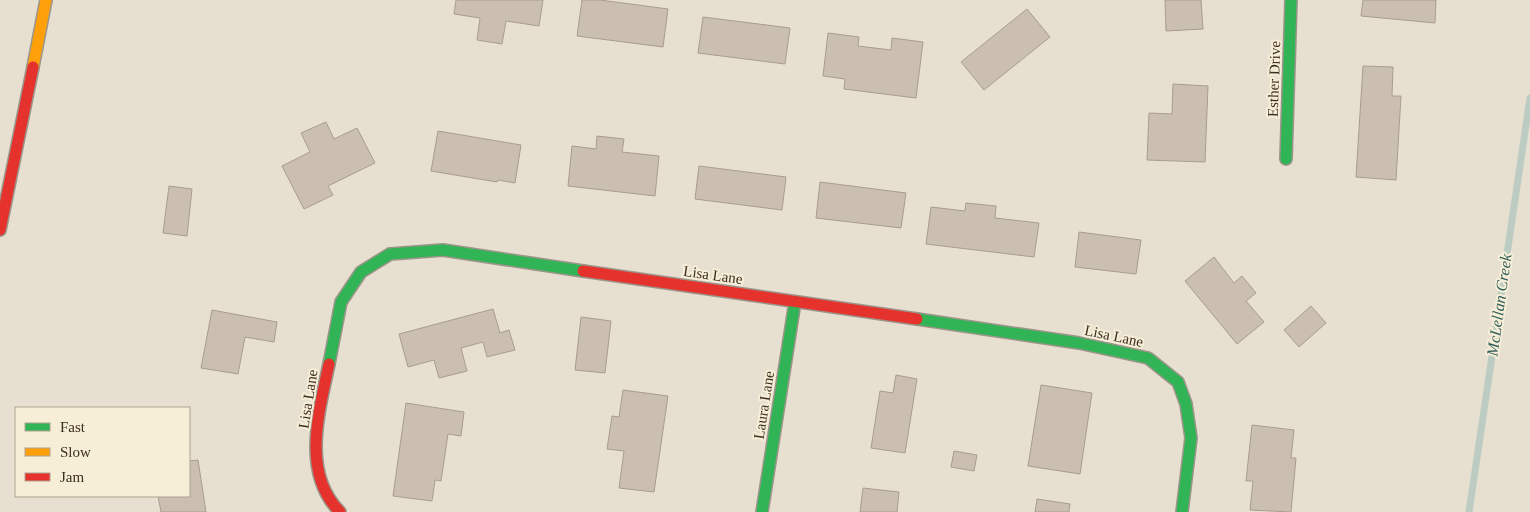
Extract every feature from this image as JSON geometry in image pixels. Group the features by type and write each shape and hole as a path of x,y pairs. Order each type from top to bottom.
{"main road":[{"path":"0,230 46,0"},
{"name":"Esther Drive","path":"1286,159 1291,0"},
{"name":"Lisa Lane","path":"340,512 328,500 316,464 318,417 341,302 361,272 390,254 443,250 1079,344 1148,358 1178,382 1186,404 1191,438 1182,512"},
{"name":"Laura Lane","path":"762,512 795,302"}],"building":[{"path":"456,0 543,0 539,26 506,21 502,44 477,40 480,18 454,14"},
{"path":"582,0 600,0 668,9 663,47 577,36"},
{"path":"1165,0 1201,0 1203,29 1166,31"},
{"path":"1363,0 1436,0 1435,23 1361,16"},
{"path":"1027,9 1050,37 984,90 961,62"},
{"path":"703,17 790,28 785,64 698,53"},
{"path":"828,33 859,37 858,46 891,50 892,38 923,42 916,98 844,89 845,79 823,76"},
{"path":"1363,66 1393,67 1392,96 1401,96 1396,180 1356,177"},
{"path":"1173,84 1208,86 1205,162 1147,160 1149,113 1172,114"},
{"path":"326,122 334,139 357,128 375,163 328,186 333,195 304,209 282,166 310,152 301,133"},
{"path":"438,131 521,145 515,183 498,180 497,182 431,171"},
{"path":"597,136 624,139 622,152 659,156 655,196 568,186 572,146 596,149"},
{"path":"699,166 786,177 782,210 695,199"},
{"path":"820,182 906,193 901,228 816,218"},
{"path":"169,186 192,189 187,236 163,233"},
{"path":"966,203 996,206 995,218 1039,223 1034,257 926,244 931,207 965,211"},
{"path":"1079,232 1141,240 1136,274 1075,267"},
{"path":"1214,257 1234,283 1242,276 1256,293 1246,301 1264,322 1237,344 1185,281"},
{"path":"1311,306 1326,323 1299,347 1284,330"},
{"path":"493,309 500,333 509,330 515,350 487,357 483,342 461,348 467,371 439,378 434,360 408,367 399,334"},
{"path":"212,310 277,322 274,342 245,337 238,374 201,368"},
{"path":"581,317 611,321 605,373 575,370"},
{"path":"896,375 917,379 905,453 871,448 880,391 893,393"},
{"path":"1041,385 1092,393 1080,474 1028,466"},
{"path":"623,390 668,396 654,492 619,488 624,451 607,449 612,416 619,417"},
{"path":"406,403 464,412 461,436 448,434 441,481 435,480 432,501 393,496"},
{"path":"1252,425 1294,430 1291,458 1296,458 1291,512 1250,510 1253,481 1246,481"},
{"path":"954,451 977,455 974,471 951,467"},
{"path":"198,460 206,512 161,512 158,497 190,497 190,461"},
{"path":"863,488 899,492 897,512 860,512"},
{"path":"1037,499 1070,504 1069,512 1035,512"}],"waterway":[{"name":"McLellan Creek","path":"1469,512 1530,98"}],"traffic: fast":[{"path":"1286,159 1291,0"},
{"path":"329,364 341,302 361,272 390,254 443,250 583,271"},
{"path":"762,512 795,302"},
{"path":"917,319 1079,343 1148,358 1178,382 1186,404 1191,438 1182,512"}],"traffic: slow":[{"path":"33,67 46,0"}],"traffic: jam":[{"path":"0,230 33,67"},
{"path":"583,271 917,319"},
{"path":"329,364 318,422 316,441 317,461 320,479 328,496 340,512"}]}
